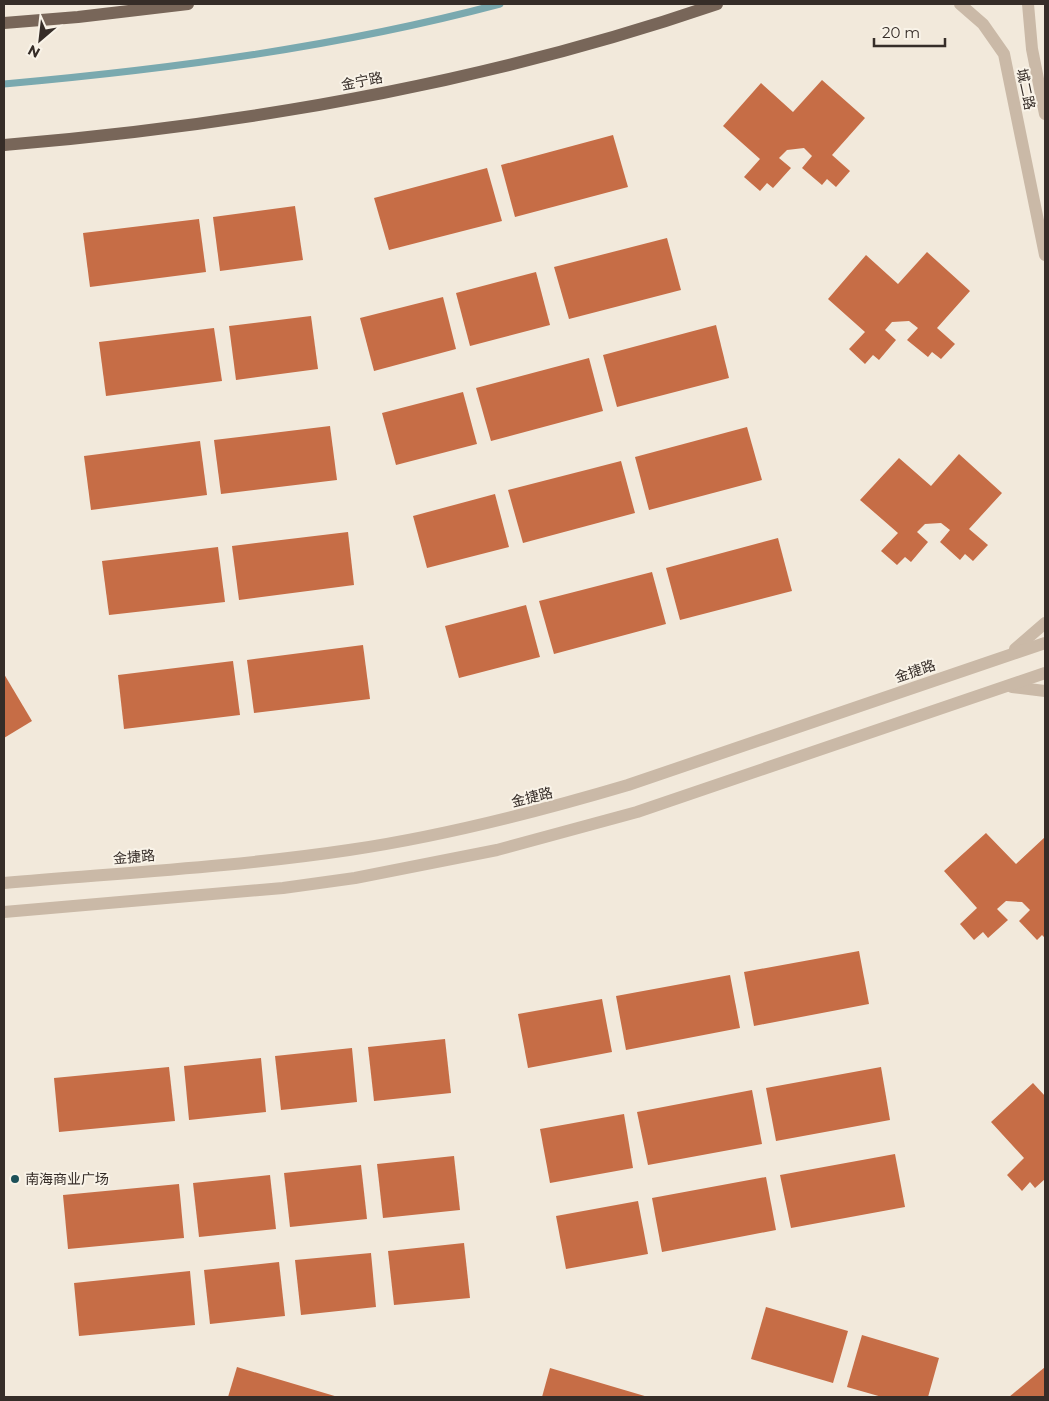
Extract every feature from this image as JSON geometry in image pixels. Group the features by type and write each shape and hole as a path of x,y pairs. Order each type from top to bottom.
{"main road":[{"path":"4,23 78,17 188,4"},
{"name":"金宁路","path":"4,145 91,138 194,125 296,109 397,90 498,67 588,43 717,4"}],"street":[{"name":"城二路","path":"960,4 983,24 1004,54 1045,255"},
{"name":"城二路","path":"1028,4 1032,49 1045,114"},
{"path":"1005,657 1025,642 1045,623"},
{"name":"金捷路","path":"4,883 279,859 403,841 490,823 628,785 1045,643"},
{"path":"4,912 283,888 364,876 497,850 637,812 1045,673"},
{"path":"1007,686 1045,691"}],"building":[{"path":"822,80 865,118 832,155 850,171 836,187 827,179 822,185 802,168 812,156 804,148 787,150 779,158 791,168 773,188 767,183 760,191 744,177 760,159 723,126 761,83 793,112"},
{"path":"613,135 628,187 515,217 501,165"},
{"path":"487,168 502,221 389,250 374,198"},
{"path":"295,206 303,260 220,271 213,217"},
{"path":"199,219 206,272 90,287 83,233"},
{"path":"667,238 681,290 569,319 554,267"},
{"path":"927,252 970,291 937,328 955,344 941,359 932,352 928,357 907,340 918,328 909,321 892,322 885,330 896,340 879,360 873,355 865,364 849,349 865,332 828,299 866,255 898,284"},
{"path":"536,272 550,325 470,346 456,293"},
{"path":"443,297 456,349 374,371 360,318"},
{"path":"311,316 318,369 236,380 229,326"},
{"path":"716,325 729,378 617,407 603,355"},
{"path":"214,328 222,381 106,396 99,342"},
{"path":"589,358 603,411 491,441 476,388"},
{"path":"463,392 477,444 396,465 382,413"},
{"path":"330,426 337,480 221,494 214,440"},
{"path":"747,427 762,480 649,510 635,457"},
{"path":"200,441 207,495 91,510 84,456"},
{"path":"959,454 1002,493 969,529 988,545 973,561 965,554 960,560 940,542 950,530 941,523 925,524 917,532 928,542 911,562 905,557 897,565 881,551 898,533 860,500 899,458 931,486"},
{"path":"621,461 635,513 523,543 508,490"},
{"path":"495,494 509,547 427,568 413,516"},
{"path":"348,532 354,585 239,600 232,546"},
{"path":"778,538 792,591 680,620 666,568"},
{"path":"218,547 225,602 109,615 102,561"},
{"path":"652,572 666,624 554,654 539,601"},
{"path":"526,605 540,657 459,678 445,626"},
{"path":"363,645 370,699 254,713 247,660"},
{"path":"233,661 240,715 124,729 118,675"},
{"path":"4,674 32,721 4,738"},
{"path":"986,833 1016,864 1045,837 1045,938 1042,935 1037,940 1019,921 1030,910 1022,902 1006,901 997,909 1008,920 988,938 983,932 974,940 960,924 977,908 944,871"},
{"path":"859,951 869,1004 754,1026 744,972"},
{"path":"730,975 740,1028 626,1050 616,996"},
{"path":"602,999 612,1052 528,1068 518,1014"},
{"path":"445,1039 451,1093 374,1101 368,1047"},
{"path":"352,1048 357,1102 281,1110 275,1056"},
{"path":"261,1058 266,1112 189,1120 184,1066"},
{"path":"169,1067 175,1121 59,1132 54,1078"},
{"path":"881,1067 890,1120 776,1141 766,1088"},
{"path":"1033,1083 1045,1096 1045,1179 1035,1188 1030,1182 1022,1191 1007,1175 1024,1158 991,1122"},
{"path":"752,1090 762,1144 648,1165 637,1112"},
{"path":"624,1114 633,1168 550,1183 540,1129"},
{"path":"895,1154 905,1207 791,1228 780,1175"},
{"path":"454,1156 460,1210 383,1218 377,1164"},
{"path":"361,1165 367,1219 290,1227 284,1173"},
{"path":"270,1175 276,1229 199,1237 193,1183"},
{"path":"766,1177 776,1230 662,1252 652,1198"},
{"path":"179,1184 184,1238 68,1249 63,1195"},
{"path":"638,1201 648,1254 566,1269 556,1216"},
{"path":"464,1243 470,1298 394,1305 388,1251"},
{"path":"371,1253 376,1307 301,1315 295,1260"},
{"path":"279,1262 285,1316 210,1324 204,1270"},
{"path":"190,1271 195,1325 79,1336 74,1283"},
{"path":"766,1307 848,1331 833,1383 751,1359"},
{"path":"862,1335 939,1358 928,1397 882,1397 847,1387"},
{"path":"237,1367 338,1397 228,1397"},
{"path":"1045,1367 1045,1397 1009,1397"},
{"path":"550,1368 648,1397 542,1397"}],"waterway":[{"path":"4,84 129,71 254,54 378,33 500,4"}],"place":[{"name":"南海商业广场","path":"15,1179"}]}
